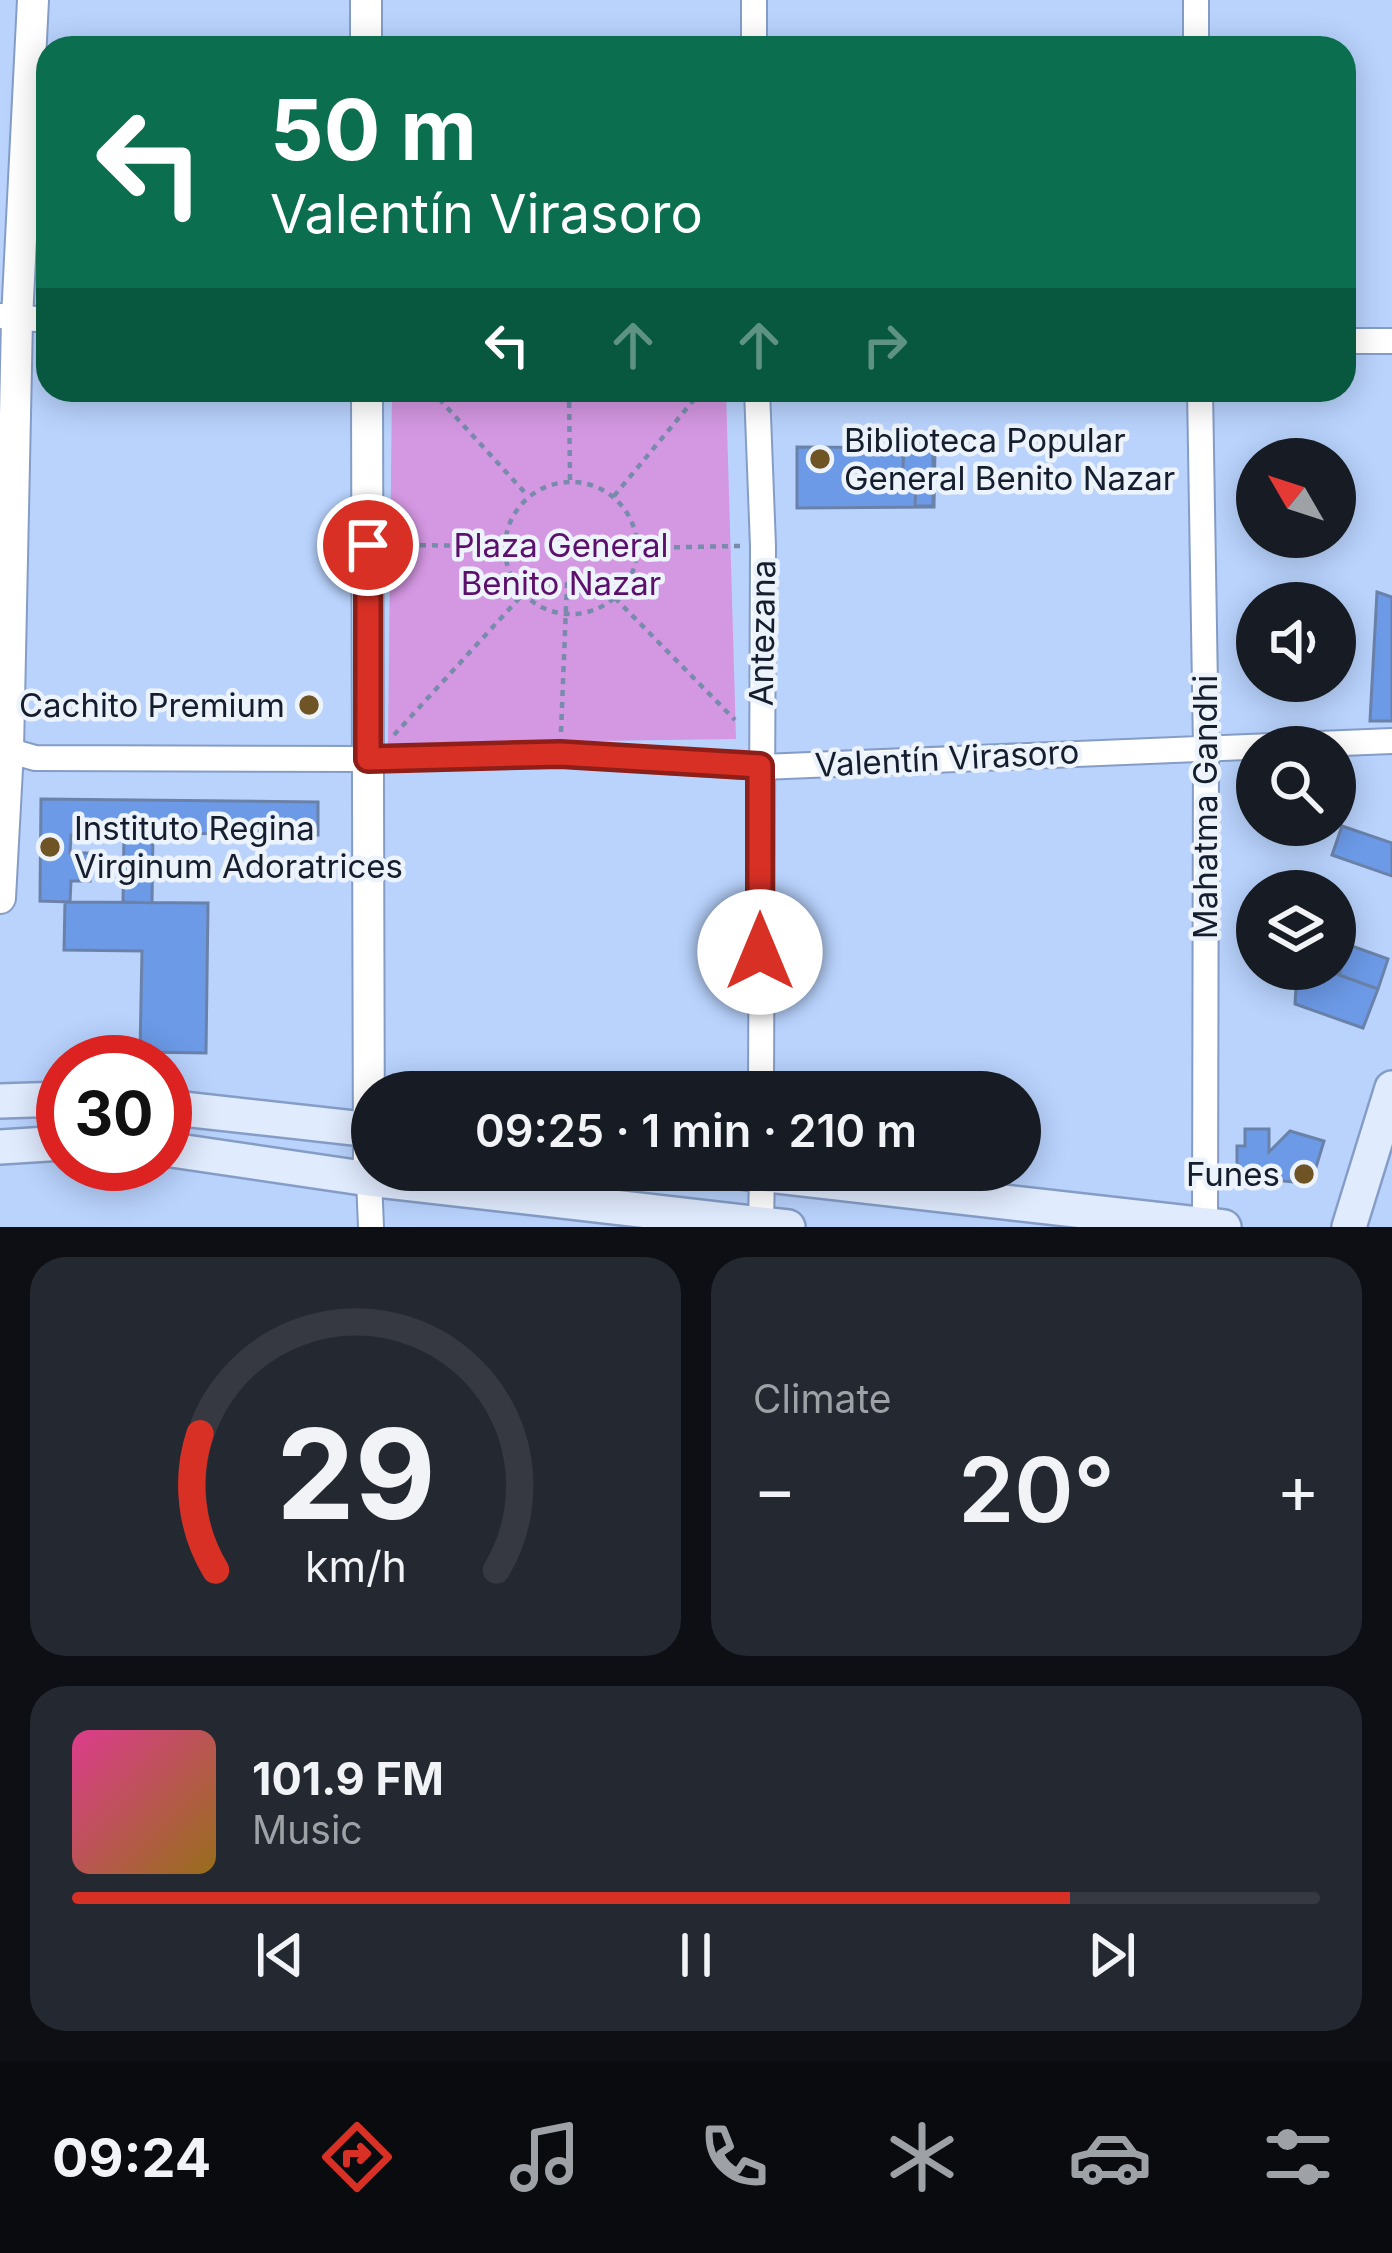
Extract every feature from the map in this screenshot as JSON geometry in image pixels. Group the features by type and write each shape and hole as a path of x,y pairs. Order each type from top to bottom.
{"main road":[{"path":"1349,1227 1385,1131 1392,1088"},
{"path":"0,1101 36,1100"},
{"path":"192,1109 351,1127"},
{"path":"0,1147 36,1145"},
{"path":"192,1153 351,1176"},
{"path":"472,1191 770,1226"},
{"path":"921,1191 1215,1226"}],"street":[{"path":"0,898 33,0"},
{"path":"366,0 366,36"},
{"path":"754,0 754,36"},
{"path":"1196,0 1196,36"},
{"path":"1356,341 1392,341"},
{"path":"367,402 370,1071"},
{"name":"Antezana","path":"758,402 763,546 761,1071"},
{"name":"Mahatma Gandhi","path":"1200,402 1215,1226"},
{"name":"Valentín Virasoro","path":"4,749 35,758 560,754 760,766 1392,741"},
{"path":"370,1191 370,1227"},
{"path":"765,1191 770,1226"}],"path":[{"path":"442,402 528,496"},
{"path":"569,402 570,481"},
{"path":"614,496 692,402"},
{"path":"570,481 590,483 614,496 632,519 638,548 634,569 615,598 593,610 567,614 542,608 523,594 508,570 504,546 512,517 528,496 548,485 570,481"},
{"path":"368,545 504,546"},
{"path":"638,548 763,546"},
{"path":"560,754 567,582"},
{"path":"368,759 523,594"},
{"path":"615,598 749,734 760,766"}],"green space":[{"name":"Plaza General Benito Nazar","path":"392,402 726,402 736,739 388,744"}],"building":[{"path":"797,447 935,448 934,507 797,508"},
{"path":"904,449 933,450 933,506 915,506 916,484 902,483"},
{"path":"1377,592 1392,597 1392,721 1370,721"},
{"path":"41,799 318,802 318,835 153,833 152,903 123,902 124,835 71,835 70,853 90,853 90,881 71,881 70,902 40,901"},
{"path":"1356,831 1392,843 1392,876 1332,855 1335,846 1356,846"},
{"path":"65,902 208,903 206,1053 192,1053 192,1035 140,1035 142,951 64,950"},
{"path":"1356,948 1388,959 1378,989 1356,981"},
{"path":"1356,981 1378,989 1363,1028 1295,1004 1296,990 1356,990"},
{"path":"1245,1129 1269,1129 1269,1152 1290,1131 1324,1141 1314,1174 1304,1183 1250,1178 1237,1164 1237,1146 1245,1146"}],"place":[{"name":"Biblioteca Popular General Benito Nazar","path":"820,459"},
{"name":"Cachito Premium","path":"309,705"},
{"name":"Instituto Regina Virginum Adoratrices","path":"50,847"},
{"name":"Funes","path":"1304,1174"}],"route":[{"path":"368,545 368,759 560,754 760,766 760,952"}]}
